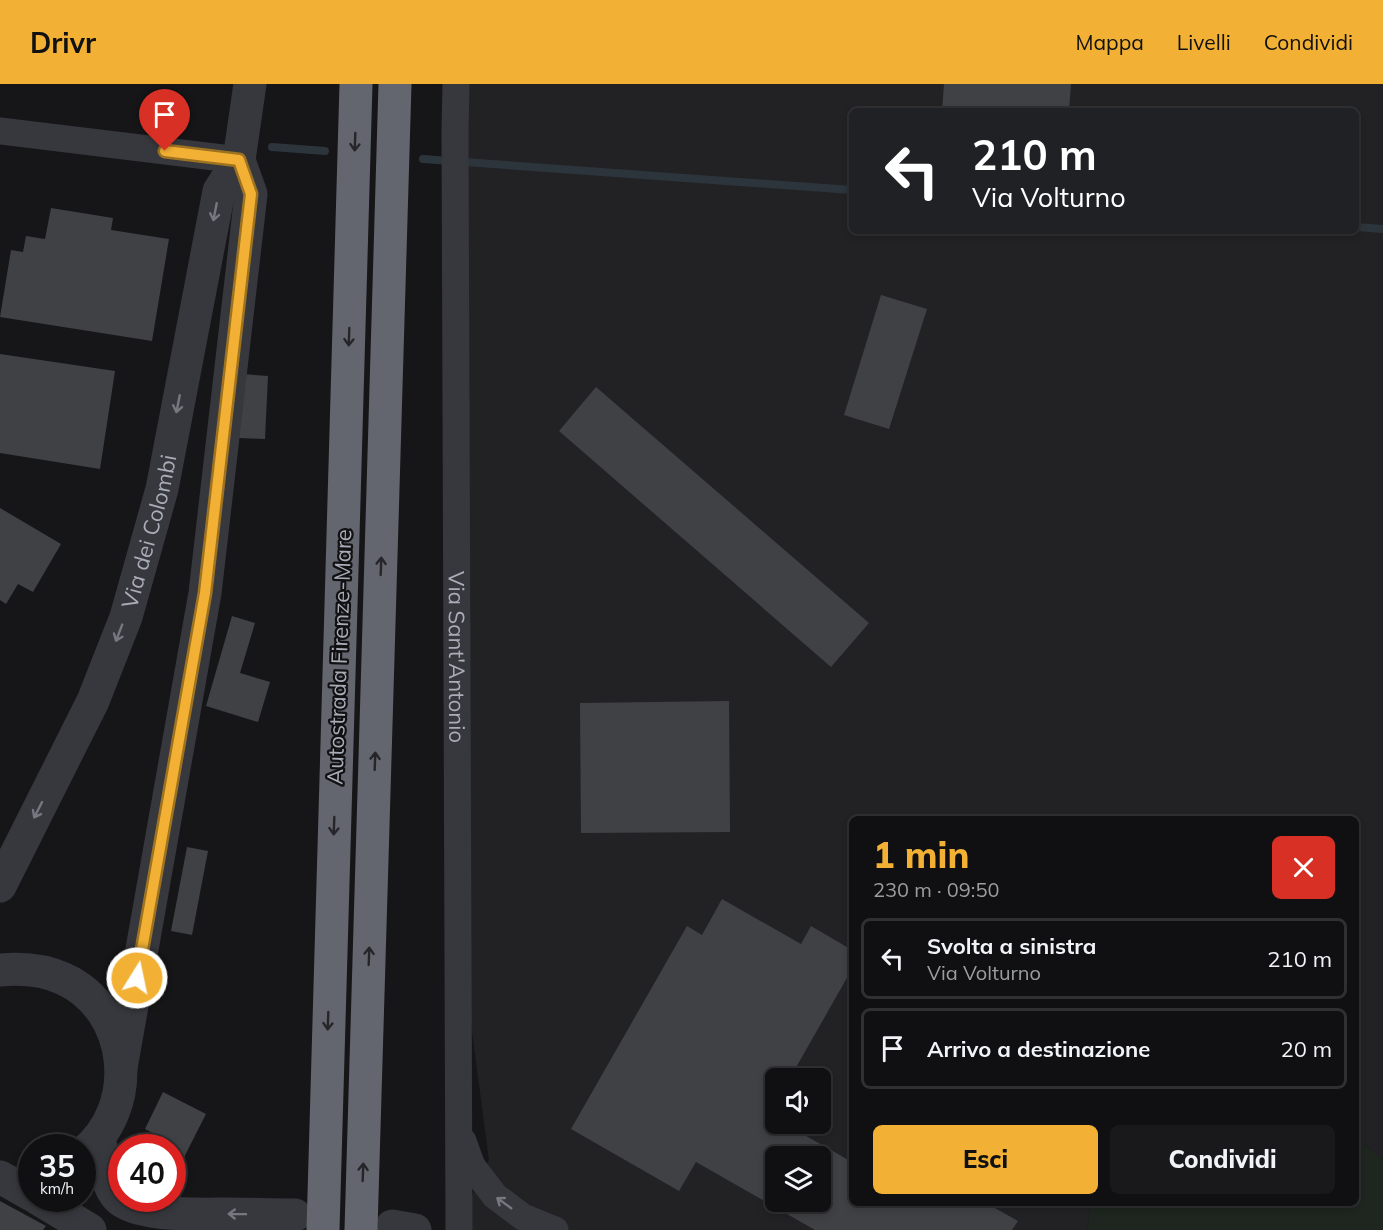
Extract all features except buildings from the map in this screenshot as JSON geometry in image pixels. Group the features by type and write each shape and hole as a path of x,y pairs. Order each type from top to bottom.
{"highway":[{"name":"Autostrada Firenze-Mare","path":"309,1223 356,84"},
{"name":"Autostrada Firenze-Mare","path":"389,1229 395,84"}],"street":[{"name":"Via dei Colombi","path":"0,886 93,701 126,617 162,489 219,191 239,160 250,84"},
{"name":"Via Sant'Antonio","path":"456,84 459,1230"},
{"path":"0,130 239,160"},
{"name":"Via dei Colombi","path":"96,1139 107,1125 116,1105 121,1083 205,593 251,194 239,160"},
{"path":"0,970 22,968 44,972 65,979 83,992 99,1007 111,1026 122,1068"},
{"path":"458,1130 472,1166 495,1196 523,1217 555,1230"},
{"path":"96,1156 114,1193 120,1200 139,1209 309,1223"},
{"path":"0,1176 18,1177"},
{"path":"0,1176 18,1187"},
{"path":"60,1212 90,1230"}],"shaded area":[{"path":"460,84 1383,84 1383,1159 1359,1141 1359,816 849,816 849,1206 1091,1206 1087,1230 456,1230 489,1160 469,1009"},
{"path":"1359,1141 1383,1159 1383,1230 1087,1230 1091,1206 1359,1206"}],"waterway":[{"path":"272,147 325,151"},
{"path":"423,159 849,190"},
{"path":"1359,227 1383,229"}],"route":[{"path":"137,978 205,593 251,194 239,160 165,151"}]}
